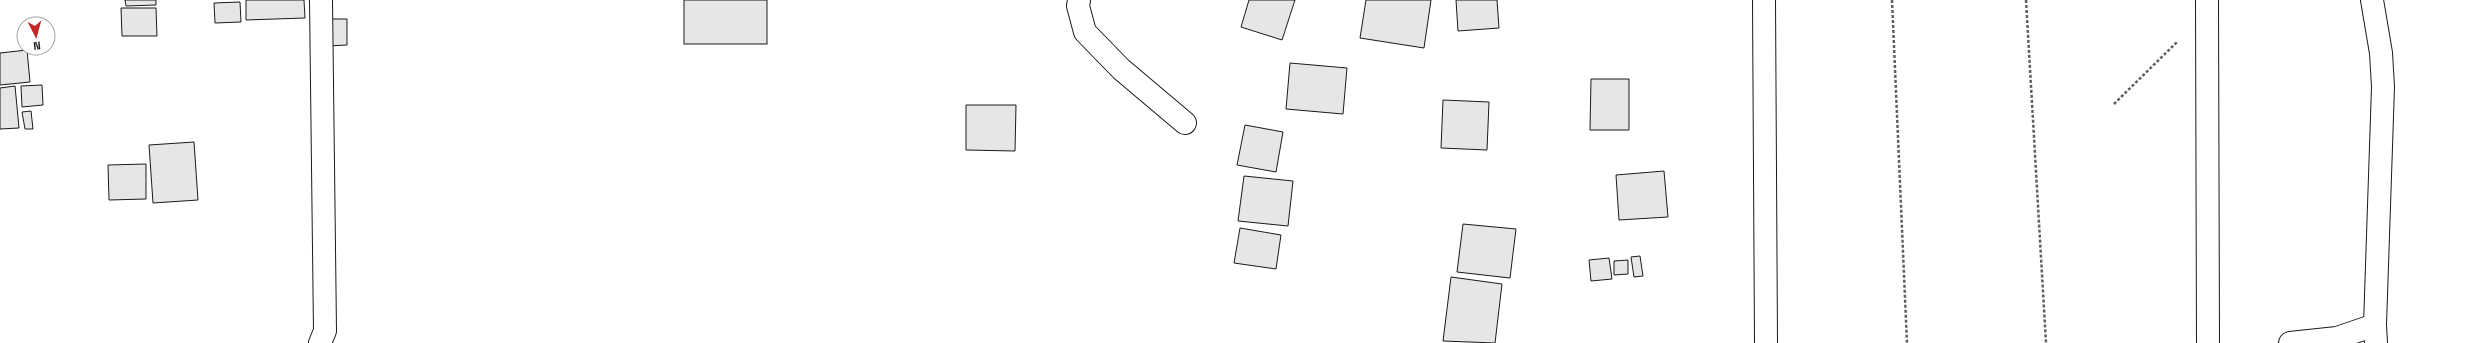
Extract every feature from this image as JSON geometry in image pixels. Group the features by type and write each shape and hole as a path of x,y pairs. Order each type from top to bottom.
{"street":[{"path":"320,343 325,331 321,0"},
{"path":"1079,0 1078,6 1085,32 1122,69 1185,123"},
{"path":"1764,0 1766,343"},
{"path":"2207,0 2208,343"},
{"path":"2290,343 2376,334 2383,87 2381,54 2372,0"}],"path":[{"path":"1892,0 1907,343"},
{"path":"2026,0 2046,343"},
{"path":"2114,104 2184,35 2207,23"}],"building":[{"path":"125,0 156,0 156,5 126,6"},
{"path":"246,0 304,0 305,18 246,20"},
{"path":"684,0 767,0 767,44 684,44"},
{"path":"1249,0 1295,0 1282,40 1241,27"},
{"path":"1366,0 1431,0 1424,48 1360,38"},
{"path":"1456,0 1497,0 1499,28 1458,31"},
{"path":"240,2 241,22 215,23 214,3"},
{"path":"121,8 156,8 157,36 122,36"},
{"path":"328,19 347,19 347,45 328,46"},
{"path":"16,51 16,56 28,56 30,82 0,85 0,53"},
{"path":"1290,63 1347,68 1343,114 1286,109"},
{"path":"1591,79 1629,79 1629,130 1590,130"},
{"path":"42,85 43,105 22,107 21,86"},
{"path":"15,86 19,128 0,129 0,88"},
{"path":"1443,100 1489,102 1487,150 1441,148"},
{"path":"966,105 1016,105 1015,151 966,150"},
{"path":"31,111 33,129 25,129 22,112"},
{"path":"1245,125 1283,132 1276,172 1237,165"},
{"path":"194,142 198,200 153,203 149,145"},
{"path":"146,164 146,199 109,200 108,165"},
{"path":"1664,171 1668,217 1619,220 1616,175"},
{"path":"1244,176 1293,181 1288,226 1238,221"},
{"path":"1463,224 1516,229 1510,278 1457,272"},
{"path":"1240,228 1281,235 1276,269 1234,263"},
{"path":"1640,256 1643,276 1634,277 1631,257"},
{"path":"1609,258 1612,279 1591,281 1589,260"},
{"path":"1628,260 1628,274 1614,275 1614,261"},
{"path":"1451,277 1502,284 1495,343 1443,341"}]}
